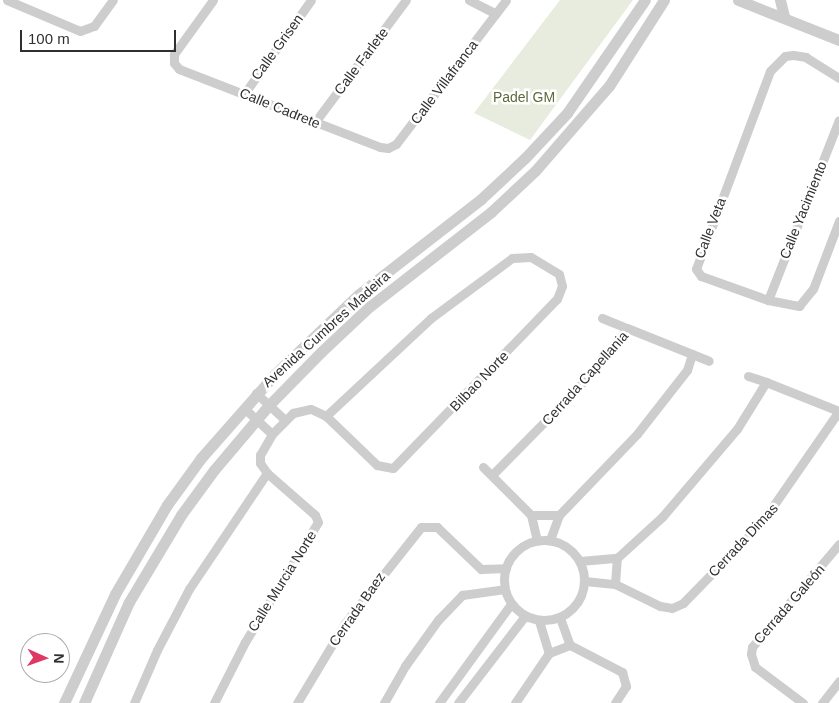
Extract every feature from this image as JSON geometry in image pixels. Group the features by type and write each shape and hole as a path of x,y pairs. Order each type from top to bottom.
{"street":[{"path":"10,1 80,31 88,30 113,0"},
{"name":"Calle Cadrete","path":"214,0 174,54 174,63 179,68 380,148 388,148"},
{"name":"Calle Grisen","path":"244,94 311,0"},
{"name":"Calle Farlete","path":"315,122 406,0"},
{"path":"469,0 487,3 496,14"},
{"name":"Calle Villafranca","path":"388,148 396,144 506,0"},
{"name":"Avenida Cumbres Madeira","path":"64,703 134,559 195,466 256,393 359,294 481,199 525,158 588,84 645,0"},
{"name":"Avenida Cumbres Madeira","path":"84,703 129,602 146,572 214,470 256,419 369,307 491,212 535,171 610,86 664,0"},
{"path":"738,0 767,4 784,16 839,40"},
{"path":"780,0 784,16"},
{"name":"Calle Veta","path":"839,78 806,57 793,55 785,56 770,71 697,263 701,276 768,300 789,306 798,306 806,299 839,220"},
{"name":"Calle Yacimiento","path":"768,300 839,120"},
{"name":"Bilbao Norte","path":"531,257 559,274 562,280 562,291 556,299 485,376 393,468 383,468 326,416 431,318 512,258 531,257"},
{"path":"602,318 627,328"},
{"name":"Cerrada Capellania","path":"492,475 593,371 627,328 708,361"},
{"path":"550,540 559,514 643,427 687,370 692,354"},
{"name":"Cerrada Dimas","path":"585,581 616,584 660,606 672,608 683,603 762,522 839,411 748,376"},
{"path":"580,561 616,558 696,481 738,429 766,382"},
{"path":"256,393 285,420"},
{"path":"244,408 272,434"},
{"path":"134,703 157,650 189,589 266,473 260,455 272,434 285,420 301,409 311,409 326,416"},
{"path":"483,467 531,514 537,540"},
{"name":"Calle Murcia Norte","path":"214,703 245,642 318,522 315,515 266,473"},
{"path":"531,514 559,514"},
{"name":"Cerrada Baez","path":"296,703 364,596 421,527 428,525 437,527 481,569 506,568"},
{"path":"537,540 550,540 562,544 580,561 585,581 578,603 560,618 539,621 525,616 511,604 505,589 506,568 523,545 537,540"},
{"name":"Cerrada Galeón","path":"803,703 756,667 750,654 752,647 839,544"},
{"path":"616,558 616,584"},
{"path":"384,703 427,635 462,595 505,589"},
{"path":"439,703 511,604"},
{"path":"458,703 525,616"},
{"path":"560,618 570,645 622,672 626,686 615,703"},
{"path":"539,621 549,653"},
{"path":"515,703 549,653 570,645"},
{"path":"822,703 839,681"}],"green space":[{"name":"Padel GM","path":"560,0 633,0 530,140 474,113"}]}
